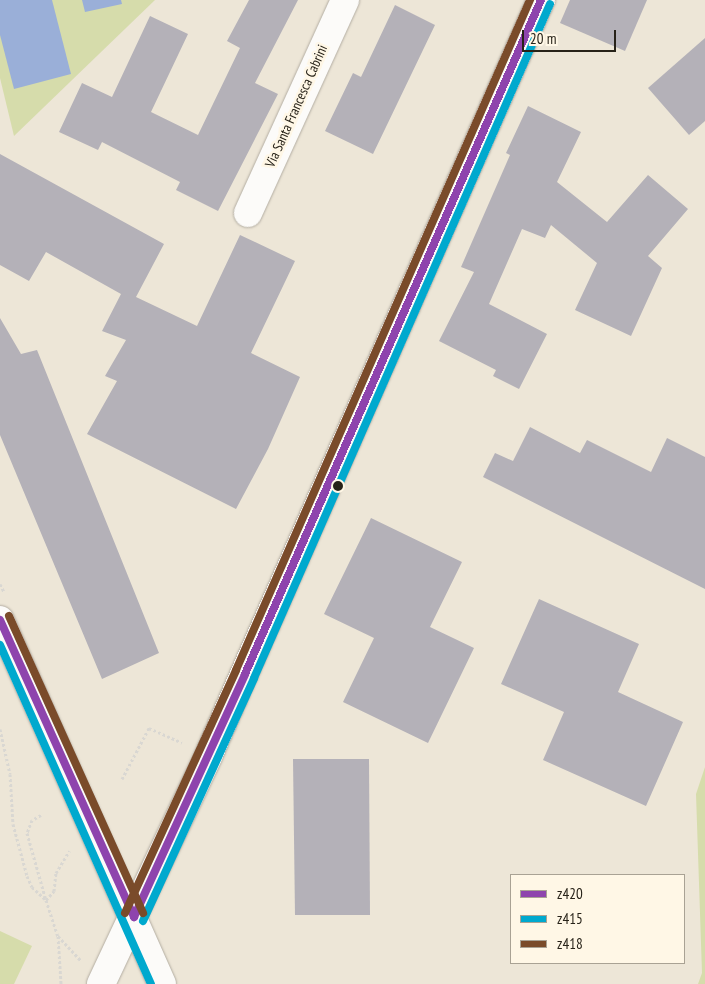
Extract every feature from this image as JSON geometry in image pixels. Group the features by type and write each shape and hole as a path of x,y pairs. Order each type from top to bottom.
{"street":[{"name":"Via Santa Francesca Cabrini","path":"248,213 345,0"},
{"path":"101,984 209,754 541,0"},
{"path":"0,620 134,917 162,984"}],"path":[{"path":"122,779 149,728 209,754"},
{"path":"0,729 10,774 13,824 26,876 32,887 46,900"},
{"path":"40,816 32,820 27,833 58,936 61,984"},
{"path":"58,936 82,963"}],"green space":[{"path":"0,0 155,0 14,136 0,78"},
{"path":"705,767 705,984 698,984 702,973 696,794"},
{"path":"0,931 32,946 14,984 0,984"}],"water":[{"path":"0,0 52,0 71,74 14,89 0,35"},
{"path":"82,0 121,0 122,4 85,12"}],"building":[{"path":"249,0 298,0 255,83 278,94 218,211 176,190 180,182 102,142 98,150 59,132 82,83 112,97 150,16 188,34 151,112 198,135 240,48 227,41"},
{"path":"570,0 647,0 625,51 560,23"},
{"path":"395,5 435,25 373,154 325,131 353,73 361,77"},
{"path":"705,38 705,121 689,135 648,88"},
{"path":"528,106 581,132 557,182 607,222 648,175 688,209 648,256 662,268 631,336 575,310 597,263 551,225 545,238 522,229 489,304 547,334 519,389 493,376 496,370 439,341 474,272 461,267 510,155 506,153"},
{"path":"0,154 164,244 136,297 197,326 240,235 295,261 251,353 300,377 268,449 236,509 87,434 117,381 105,376 126,340 102,331 121,294 46,252 29,281 0,265"},
{"path":"0,318 21,354 37,350 159,653 102,679 0,435"},
{"path":"530,427 580,453 587,440 651,472 667,438 705,457 705,589 483,477 495,453 513,461"},
{"path":"371,518 462,562 430,627 474,648 428,743 343,702 374,638 324,614"},
{"path":"539,599 639,644 618,692 683,722 646,806 543,760 564,712 501,684"},
{"path":"293,759 369,759 370,915 295,915"}],"transit line":[{"name":"z418","path":"125,913 236,670 530,0"},
{"name":"z420","path":"134,917 245,674 541,0"},
{"name":"z415","path":"143,921 254,678 550,4"},
{"name":"z418","path":"9,616 143,913"},
{"name":"z420","path":"0,620 134,917"},
{"name":"z415","path":"0,645 151,984"}]}
